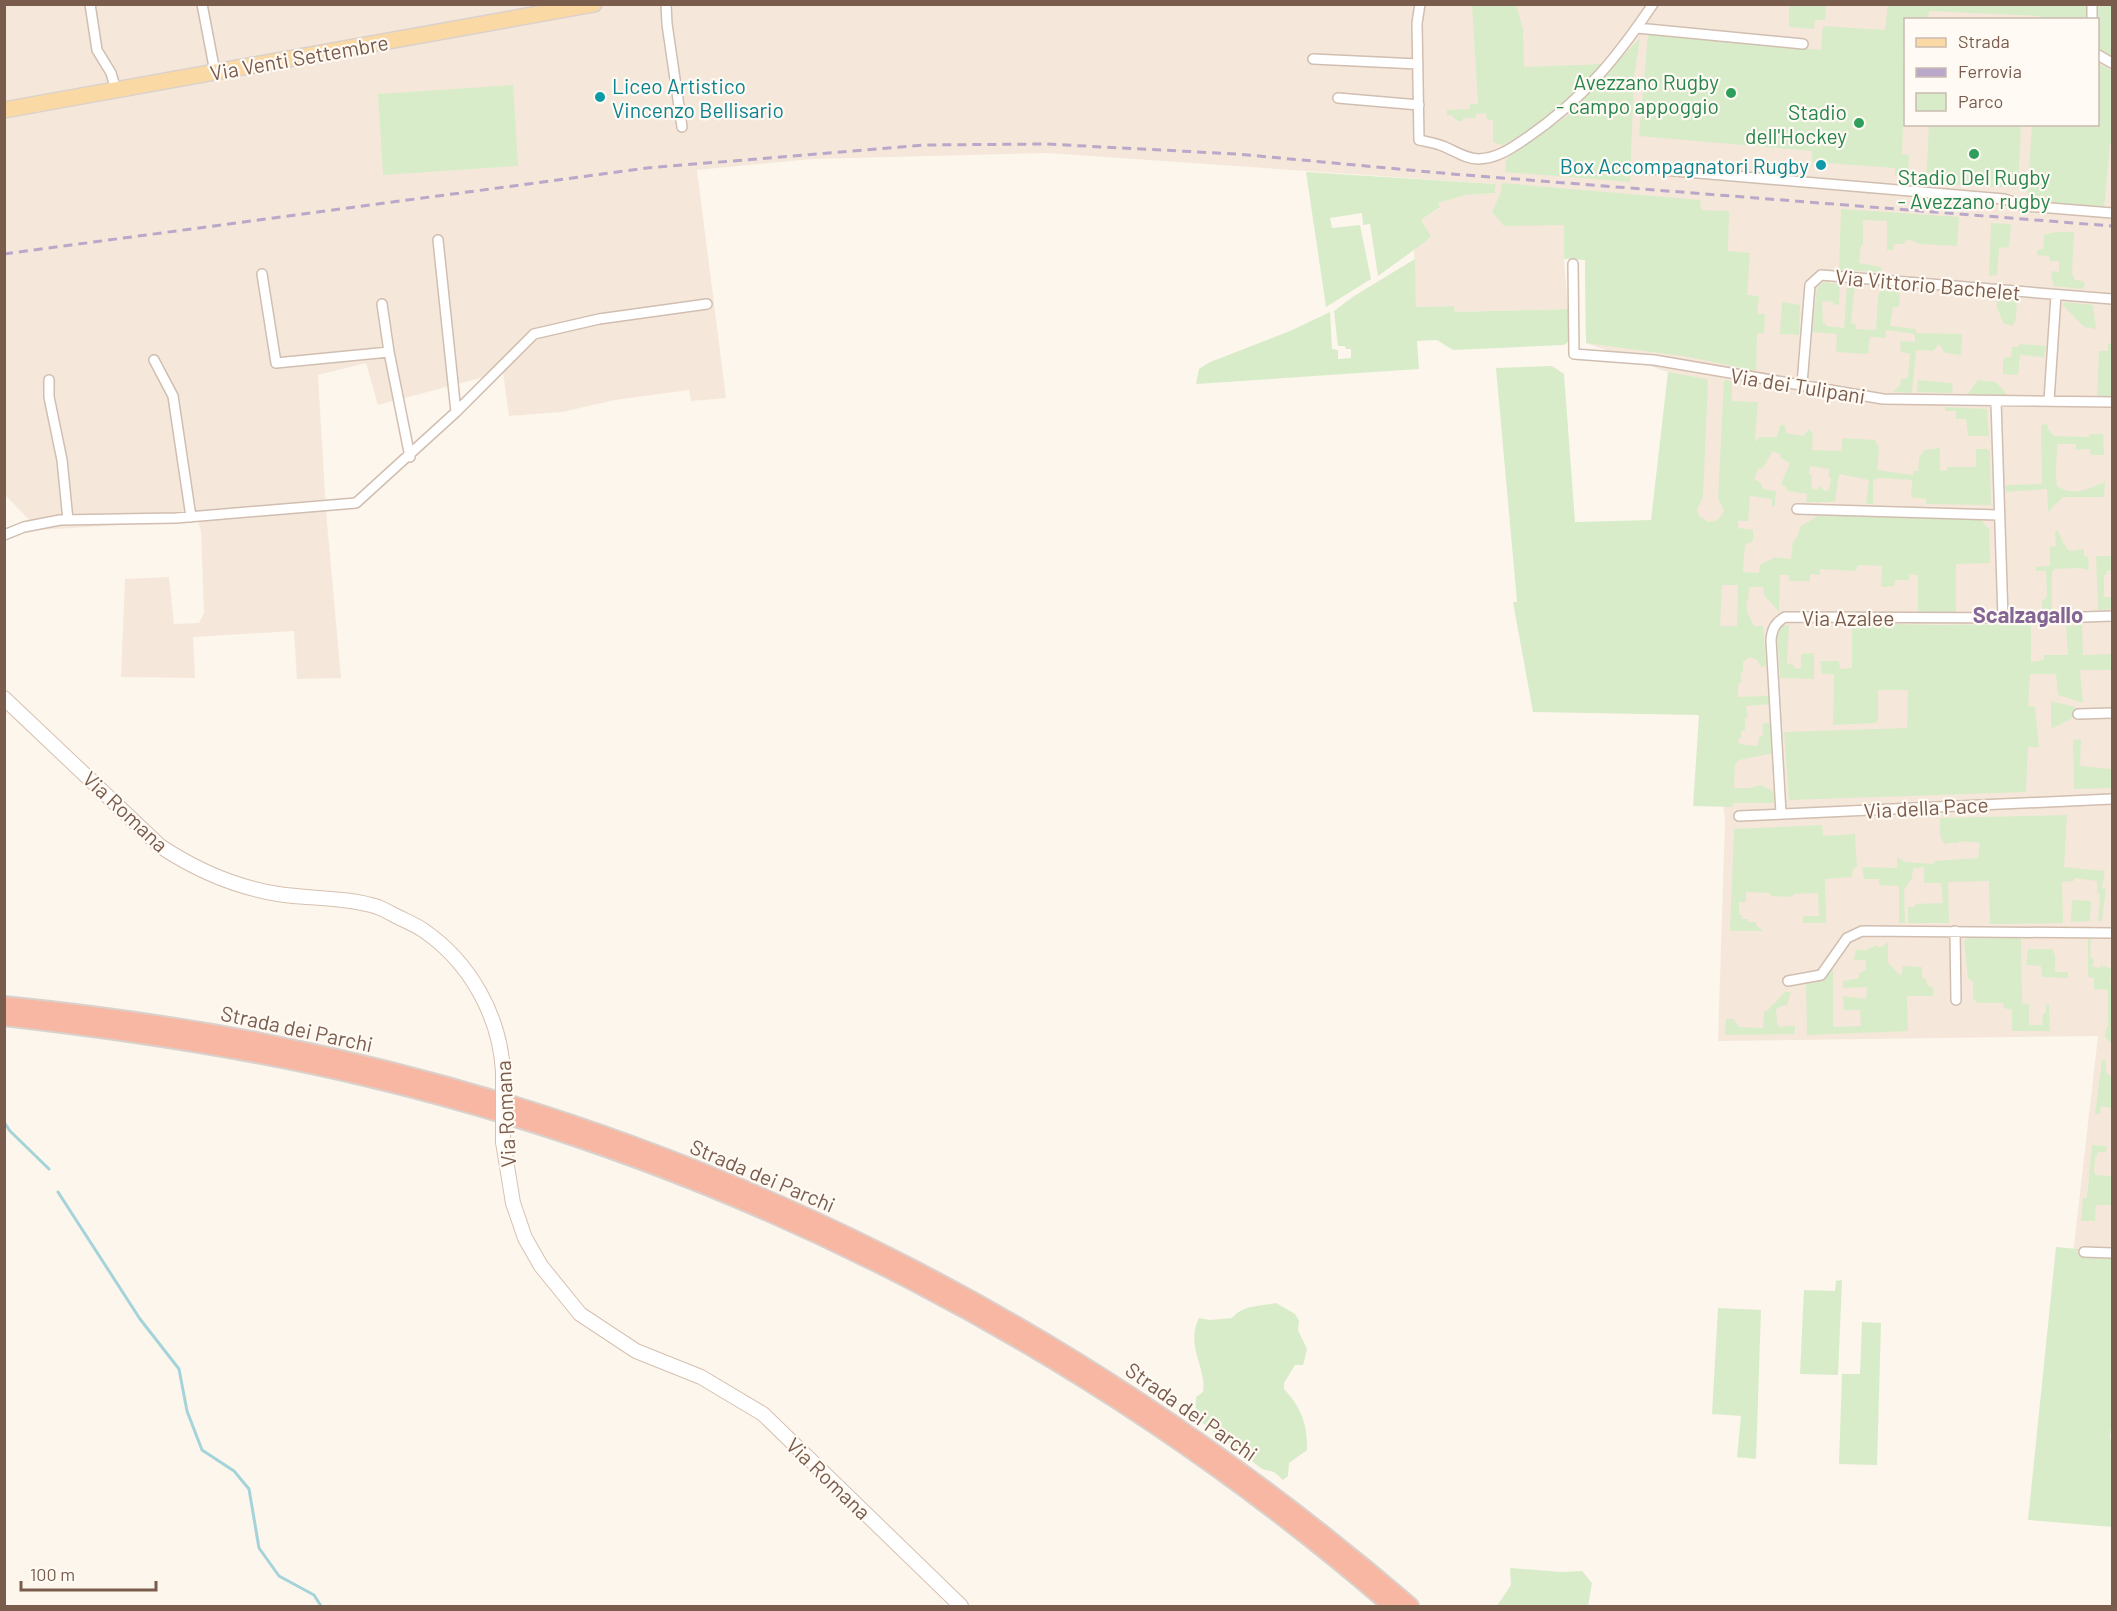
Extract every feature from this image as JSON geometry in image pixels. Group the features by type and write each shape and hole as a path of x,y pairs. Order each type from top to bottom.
{"highway":[{"name":"Strada dei Parchi","path":"4,1005 189,1029 267,1043 368,1065 453,1087 557,1119 718,1179 812,1219 981,1304 1078,1361 1159,1413 1244,1473 1410,1606"},
{"name":"Strada dei Parchi","path":"4,1017 180,1040 263,1054 370,1078 472,1105 570,1136 742,1202 828,1239 922,1286 1080,1376 1235,1481 1392,1606"}],"main road":[{"name":"Via Venti Settembre","path":"4,110 594,4"},
{"name":"Via Romana","path":"4,698 160,846 185,862 214,876 249,888 378,908 422,929 451,954 473,980 492,1016 502,1054 503,1142 513,1203 525,1238 541,1266 579,1314 636,1351 701,1377 763,1414 961,1606"}],"street":[{"path":"90,4 97,50 111,73 116,90"},
{"path":"202,4 215,72"},
{"path":"666,4 682,127"},
{"path":"1420,4 1417,23 1419,140 1444,146 1461,156 1479,159 1502,155 1563,112 1587,90 1637,28 1653,4"},
{"path":"1637,28 1803,44"},
{"path":"1313,58 1418,64"},
{"path":"1338,98 1419,105"},
{"path":"1640,168 2004,199 2025,206 2112,213"},
{"path":"438,240 456,412"},
{"name":"Via dei Tulipani","path":"1573,264 1574,354 1654,360 1883,399 2112,402"},
{"path":"262,274 276,363 389,352"},
{"name":"Via Vittorio Bachelet","path":"1802,384 1810,285 1821,275 2112,299"},
{"path":"2049,401 2056,295"},
{"path":"382,304 410,457"},
{"path":"4,535 24,527 68,520 191,517 356,503 410,457 534,334 599,319 707,304"},
{"path":"154,360 173,396 191,517"},
{"path":"49,380 49,397 62,460 68,520"},
{"path":"1996,401 2003,618"},
{"path":"1797,509 1998,515"},
{"name":"Via Azalee","path":"1781,813 1771,640 1772,630 1777,622 1785,617 2112,616"},
{"path":"2078,714 2112,713"},
{"name":"Via della Pace","path":"1739,816 2112,799"},
{"path":"1788,981 1816,978 1821,975 1847,938 1857,933 1871,931 2112,933"},
{"path":"1955,932 1956,1000"},
{"path":"2084,1251 2112,1252"}],"shaded area":[{"path":"4,5 2112,5 2112,1263 2072,1263 2098,1036 1718,1041 1725,820 1685,522 1695,382 1586,343 1585,259 1564,259 1568,309 1455,312 1454,306 1416,307 1414,249 1425,242 1421,220 1439,208 1438,203 1466,195 1495,193 1496,184 1047,153 812,159 697,170 726,398 691,401 689,390 615,400 562,412 509,416 503,372 378,405 366,363 318,375 326,511 341,678 297,679 294,631 193,637 195,678 121,677 125,579 169,577 174,624 199,623 204,613 201,531 198,521 39,530 5,495"}],"green space":[{"path":"1472,5 1516,5 1523,29 1524,67 1602,64 1554,116 1540,121 1539,126 1502,145 1493,142 1493,120 1487,119 1486,113 1476,114 1476,118 1463,118 1463,121 1447,115 1447,110 1470,109 1470,104 1478,104"},
{"path":"1789,5 1826,5 1825,20 1815,20 1814,29 1789,27"},
{"path":"1888,5 2088,5 2087,18 2040,18 2039,16 1929,11 1928,18 1904,18 1902,154 1909,155 1908,176 1895,175 1895,168 1812,162 1812,151 1639,136 1648,34 1821,50 1823,26 1885,30"},
{"path":"2094,5 2112,5 2112,60 2099,51 2099,18 2095,18"},
{"path":"1640,38 1634,77 1630,182 1505,172 1506,160 1513,153 1566,117"},
{"path":"2099,64 2112,71 2112,143 2110,143 2104,209 2027,202 2032,126 2099,126"},
{"path":"513,85 518,166 383,175 378,94"},
{"name":"Stadio Del Rugby - Avezzano rugby","path":"1929,126 2021,126 2018,188 1926,183"},
{"path":"1306,172 1496,184 1495,193 1466,195 1438,203 1440,207 1421,220 1431,236 1378,276 1370,224 1363,225 1362,213 1330,218 1332,228 1360,225 1371,279 1326,307"},
{"path":"1502,183 1700,200 1701,210 1729,211 1728,251 1750,253 1747,295 1759,296 1757,314 1765,314 1764,333 1757,334 1756,371 1689,357 1586,343 1585,260 1564,259 1564,225 1504,226 1492,212 1501,192"},
{"path":"1841,209 1959,217 1957,246 1920,244 1908,239 1904,244 1894,244 1893,250 1887,250 1887,221 1863,220 1863,245 1861,245 1859,263 1881,267 1881,272 1839,270"},
{"path":"1991,223 2011,224 2009,247 1999,248 1997,275 1989,276"},
{"path":"2074,232 2072,273 2075,280 2085,284 2083,289 2054,286 2052,271 2059,272 2059,261 2050,261 2049,256 2037,255 2037,250 2043,249 2044,235"},
{"path":"1415,259 1416,307 1454,306 1455,312 1568,309 1569,341 1564,345 1453,350 1437,340 1417,341 1419,369 1196,384 1199,369 1208,363 1290,331 1330,312 1332,349 1338,350 1338,359 1351,358 1351,349 1338,346 1334,311 1354,296"},
{"path":"1824,282 1840,284 1839,305 1822,301 1823,323 1826,326 1844,328 1847,284 1855,285 1851,323 1856,324 1856,329 1876,330 1878,296 1882,286 1900,288 1899,307 1893,307 1890,326 1916,329 1916,333 1962,334 1961,355 1945,353 1939,344 1933,351 1916,350 1912,393 1893,392 1900,385 1901,379 1908,378 1910,354 1901,352 1900,341 1915,342 1915,334 1886,330 1885,338 1870,337 1868,354 1836,352 1837,334 1812,332 1817,288"},
{"path":"1997,297 2017,299 2016,320 2012,326 2003,323 1997,307"},
{"path":"1782,302 1800,305 1799,335 1780,334"},
{"path":"2065,302 2093,305 2096,329 2084,327 2063,305"},
{"path":"2108,343 2112,344 2112,396 2097,396 2099,351 2108,351"},
{"path":"2019,344 2046,346 2044,357 2020,355 2018,375 2003,374 2003,358 2011,357 2012,347 2018,347"},
{"path":"1552,366 1564,374 1575,522 1651,520 1668,372 1708,381 1703,497 1697,509 1699,516 1708,522 1718,519 1724,510 1718,499 1724,380 1732,381 1732,401 1758,402 1755,442 1760,437 1777,437 1780,425 1785,425 1786,433 1803,436 1809,429 1813,434 1812,450 1841,451 1843,438 1875,440 1879,448 1877,470 1913,475 1913,471 1918,471 1919,458 1924,450 1940,448 1940,470 1947,471 1947,467 1976,467 1976,449 1990,451 1991,505 1926,504 1926,499 1911,497 1912,480 1877,478 1873,482 1873,504 1866,504 1869,480 1839,474 1835,502 1806,502 1807,494 1788,491 1781,484 1790,463 1773,451 1762,469 1759,468 1754,479 1761,483 1763,489 1776,491 1775,505 1772,507 1772,499 1750,496 1748,521 1738,521 1738,528 1753,530 1753,541 1745,545 1743,572 1759,573 1760,565 1775,557 1791,559 1793,541 1797,538 1800,527 1819,515 1979,518 1989,529 1990,563 1956,564 1956,612 1918,612 1918,575 1909,574 1909,580 1895,580 1894,586 1881,587 1882,566 1858,565 1856,571 1820,569 1820,575 1810,574 1810,581 1789,581 1789,575 1780,575 1779,612 1764,595 1763,587 1749,587 1748,601 1746,601 1747,612 1754,626 1763,626 1766,665 1762,668 1757,660 1750,657 1743,662 1738,697 1770,696 1771,704 1746,706 1748,718 1745,718 1745,730 1741,731 1741,738 1738,739 1739,744 1758,746 1759,737 1763,736 1762,724 1773,722 1774,753 1739,760 1735,764 1734,788 1761,785 1775,792 1774,803 1733,803 1733,807 1693,806 1699,715 1533,712 1513,602 1517,602 1496,368","holes":["1810,466 1829,469 1831,479 1829,490 1824,491 1820,486 1817,490 1813,489 1812,475 1809,474","1722,585 1738,585 1737,626 1720,626"]},
{"path":"1918,380 1953,383 1952,393 1917,392"},
{"path":"1978,380 1996,382 2007,395 1968,394"},
{"path":"1945,407 1987,409 1989,436 1968,436 1966,419 1956,419 1956,411 1945,411"},
{"path":"2047,424 2054,436 2089,437 2090,434 2103,434 2104,455 2091,455 2090,449 2076,450 2076,444 2057,444 2056,476 2057,486 2069,491 2081,491 2105,482 2104,497 2063,497 2048,512 2047,489 2006,492 2005,485 2042,484 2041,425"},
{"path":"2058,530 2069,551 2084,549 2084,556 2088,557 2089,570 2054,569 2052,573 2052,610 2042,611 2042,602 2047,596 2046,571 2036,571 2036,567 2050,566 2050,547 2056,546 2055,531"},
{"path":"2096,556 2112,556 2112,570 2107,571 2104,575 2104,597 2112,597 2112,609 2098,610"},
{"path":"1852,623 2031,624 2031,662 2044,660 2044,655 2068,655 2066,626 2082,625 2083,655 2112,654 2112,670 2080,670 2083,703 2058,695 2056,674 2030,674 2028,706 2035,707 2039,747 2028,747 2026,792 1789,800 1784,732 1907,728 1908,690 1878,690 1876,723 1833,725 1834,674 1822,674 1820,661 1839,661 1840,669 1852,668"},
{"path":"1789,625 1787,664 1801,669 1801,654 1814,653 1814,679 1780,678 1777,633 1782,626"},
{"path":"2051,701 2075,707 2073,718 2051,729"},
{"path":"2081,739 2080,766 2112,769 2112,788 2074,789 2073,740"},
{"path":"2067,815 2064,867 2105,871 2102,888 2106,889 2102,921 2098,921 2100,894 2097,893 2097,881 2074,878 2074,881 2062,882 2063,923 1990,924 1989,881 1948,882 1949,923 1908,923 1908,907 1915,907 1915,904 1943,903 1941,883 1924,883 1924,867 1913,868 1912,878 1904,890 1905,923 1899,923 1899,886 1879,885 1879,879 1864,879 1862,867 1897,868 1897,858 1902,859 1903,862 1934,864 1934,861 1978,858 1980,843 1959,841 1959,843 1948,843 1947,845 1944,843 1940,833 1940,818"},
{"path":"1822,825 1823,836 1855,834 1857,867 1853,868 1852,877 1825,879 1826,923 1803,923 1803,916 1819,916 1818,893 1793,894 1793,897 1746,892 1746,902 1739,902 1739,915 1742,915 1742,919 1748,919 1748,922 1756,922 1756,925 1763,931 1730,931 1734,829"},
{"path":"2072,900 2091,901 2090,921 2071,922"},
{"path":"1969,936 2021,936 2022,1003 2029,1004 2029,1025 2042,1025 2046,1005 2049,1004 2050,1031 2012,1031 2012,1010 2004,1008 2003,1003 1978,1003 1973,999 1973,982 1968,978 1964,942"},
{"path":"2091,937 2090,956 2094,960 2092,966 2100,968 2101,965 2112,969 2110,983 2112,984 2112,1044 2105,1037 2109,1024 2108,990 2094,989 2094,978 2088,977 2088,939"},
{"path":"1888,942 1888,963 1901,976 1903,966 1922,967 1922,978 1926,979 1927,985 1933,988 1933,996 1907,996 1908,1031 1807,1035 1806,983 1823,977 1833,968 1833,1027 1861,1026 1860,1010 1844,1010 1843,996 1866,999 1867,987 1843,988 1843,981 1859,978 1859,973 1866,970 1866,960 1854,960 1856,950 1866,950 1876,945 1880,948"},
{"path":"2028,949 2052,949 2055,955 2055,972 2068,972 2068,978 2042,977 2041,966 2026,965"},
{"path":"1785,992 1791,992 1787,1005 1776,1010 1777,1024 1781,1028 1795,1026 1795,1034 1725,1035 1726,1019 1733,1019 1739,1027 1763,1028 1764,1012"},
{"path":"2102,1060 2106,1061 2106,1072 2112,1078 2112,1108 2101,1106 2100,1114 2095,1114"},
{"path":"2092,1145 2107,1146 2106,1152 2097,1152 2094,1172 2096,1175 2112,1176 2112,1205 2096,1205 2095,1221 2081,1221 2083,1198 2087,1198"},
{"path":"2056,1247 2078,1249 2078,1255 2112,1257 2110,1438 2112,1439 2112,1527 2028,1520"},
{"path":"1842,1280 1838,1375 1800,1374 1804,1290 1835,1291 1836,1281"},
{"path":"1276,1303 1295,1314 1299,1321 1298,1330 1307,1349 1303,1365 1295,1365 1284,1383 1284,1389 1302,1417 1307,1450 1289,1463 1288,1476 1283,1480 1274,1472 1262,1469 1204,1424 1195,1420 1196,1397 1203,1392 1202,1374 1194,1338 1199,1318 1210,1320 1232,1318 1246,1308"},
{"path":"1718,1308 1761,1310 1756,1459 1737,1457 1741,1416 1712,1414"},
{"path":"1862,1322 1881,1323 1877,1465 1839,1464 1842,1374 1860,1374"},
{"path":"1510,1568 1562,1572 1582,1571 1592,1583 1588,1606 1497,1606 1511,1585"}],"waterway":[{"path":"4,1122 10,1131 49,1169"},
{"path":"58,1192 140,1319 179,1369 187,1411 202,1450 234,1471 249,1489 259,1548 279,1576 314,1595 321,1606"}],"railway":[{"path":"4,254 647,168 925,145 1046,144 1237,154 1452,174 2112,226"}],"place":[{"name":"Avezzano Rugby - campo appoggio","path":"1731,93"},
{"name":"Liceo Artistico Vincenzo Bellisario","path":"600,97"},
{"name":"Stadio dell'Hockey","path":"1859,123"},
{"name":"Stadio Del Rugby - Avezzano rugby","path":"1974,154"},
{"name":"Box Accompagnatori Rugby","path":"1821,165"}],"district":[{"name":"Scalzagallo","path":"2028,614"}]}
